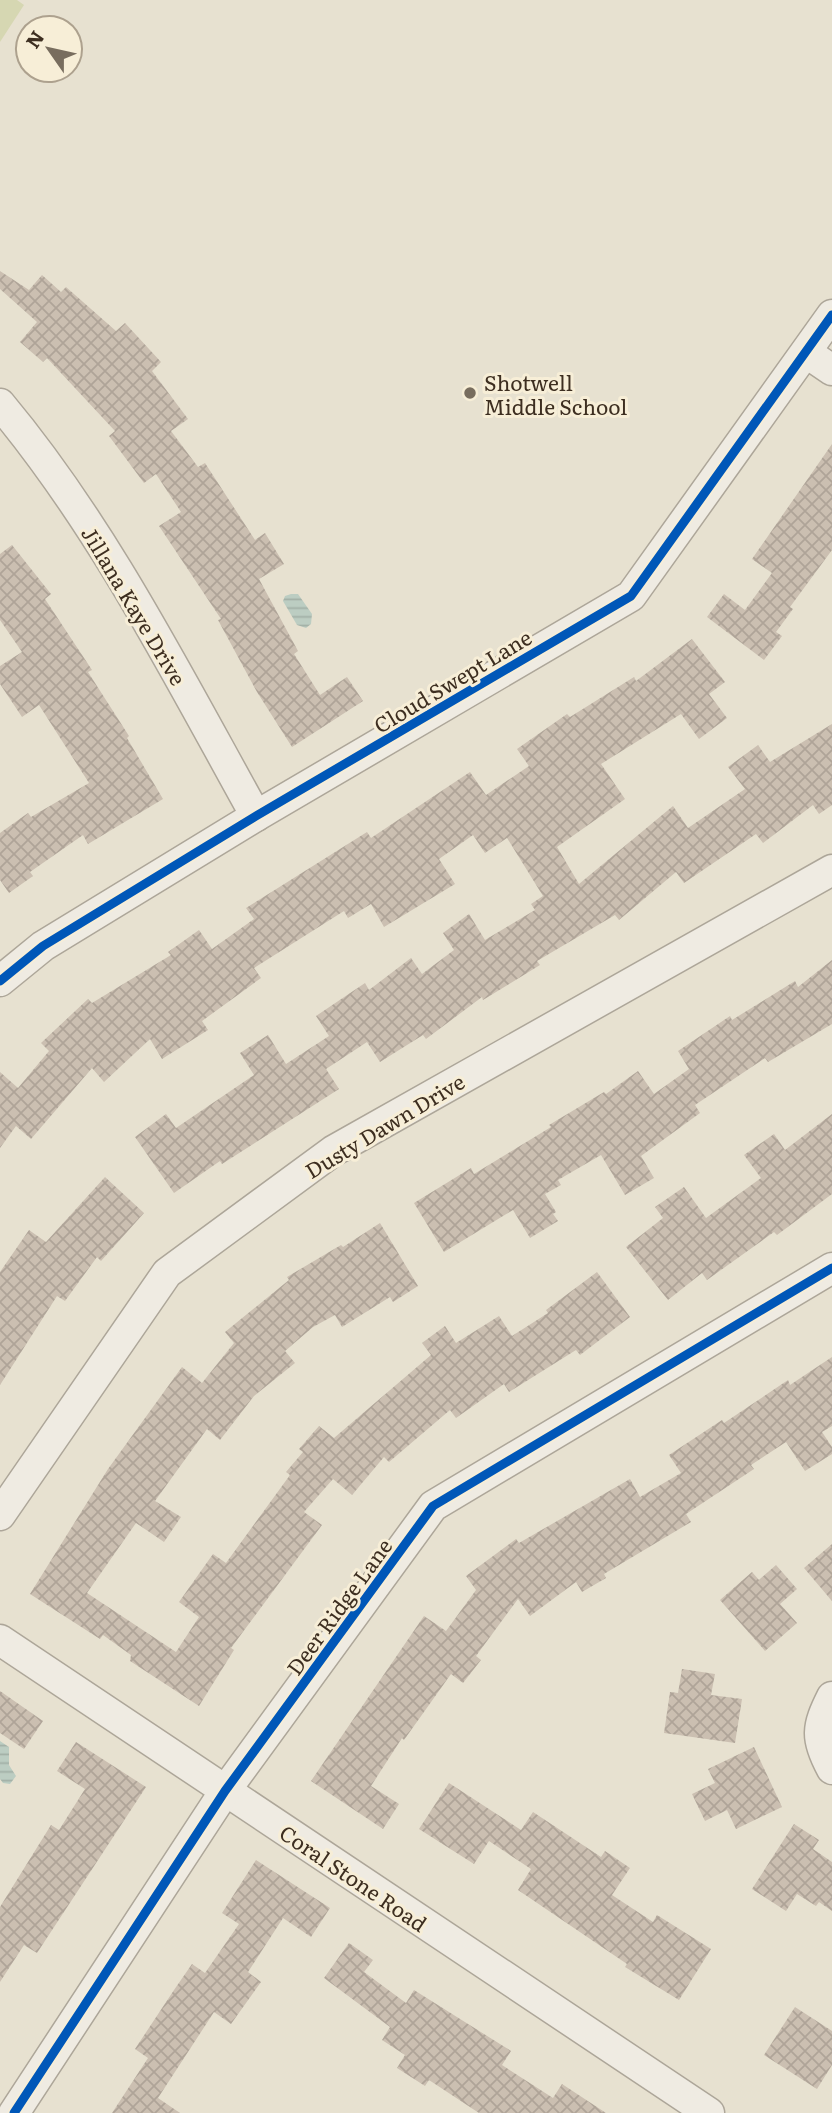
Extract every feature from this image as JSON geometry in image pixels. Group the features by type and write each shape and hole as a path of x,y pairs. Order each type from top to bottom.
{"street":[{"name":"Cloud Swept Lane","path":"0,981 43,946 257,816 631,596 832,315"},
{"path":"807,353 832,370"},
{"name":"Jillana Kaye Drive","path":"0,404 24,432 67,492 144,614 257,816"},
{"name":"Dusty Dawn Drive","path":"0,1515 167,1273 333,1151 832,870"},
{"name":"Deer Ridge Lane","path":"14,2113 225,1791 433,1506 832,1268"},
{"name":"Coral Stone Road","path":"0,1640 709,2113"},
{"path":"832,1697 820,1723 821,1749 832,1769"}],"green space":[{"path":"0,0 17,0 24,5 18,14 14,14 14,20 0,42"}],"shaded area":[{"path":"298,594 312,614 311,624 306,628 297,625 283,601 285,596"},
{"path":"0,1741 9,1747 9,1765 16,1776 10,1784 3,1783 0,1779"}],"building":[{"path":"0,271 29,290 42,275 61,292 66,287 116,331 125,323 161,362 152,371 188,419 171,431 198,467 205,463 255,540 265,533 284,564 259,579 298,651 294,654 320,695 347,677 363,701 292,747 257,692 218,620 221,619 159,526 181,512 156,474 144,483 109,436 115,431 47,358 43,362 20,342 37,322 0,289"},
{"path":"832,444 832,550 790,607 793,609 776,632 782,636 764,660 707,617 724,594 745,610 772,573 752,559"},
{"path":"12,545 51,594 45,599 92,670 88,672 129,736 127,738 163,799 88,844 83,835 30,872 33,876 9,893 0,880 0,833 28,813 31,817 89,783 39,705 22,717 0,684 0,666 22,652 0,620 0,554"},
{"path":"692,639 725,682 709,694 727,718 699,739 681,714 601,764 625,799 557,847 579,884 673,806 688,828 745,789 728,767 758,745 770,762 832,724 832,805 819,814 813,805 763,843 756,834 684,883 676,872 619,920 615,915 537,961 540,965 483,1000 482,997 426,1039 423,1035 380,1062 367,1042 326,1069 339,1089 222,1164 220,1161 174,1193 135,1137 166,1114 176,1128 254,1075 240,1053 268,1035 286,1064 329,1036 316,1016 365,983 369,990 411,958 422,974 454,950 443,933 469,914 485,940 535,910 531,904 543,896 507,838 485,853 473,835 439,859 455,884 384,927 371,904 348,918 344,911 254,968 261,978 202,1021 208,1030 162,1059 150,1039 104,1082 92,1068 31,1139 16,1126 0,1148 0,1072 18,1088 49,1051 41,1043 88,999 92,1003 171,955 168,952 199,930 212,949 254,919 246,908 367,832 371,838 470,772 486,795 529,766 517,749 567,714 570,717 634,677 636,681"},
{"path":"832,960 832,1024 768,1062 765,1058 695,1105 700,1113 641,1156 654,1178 625,1195 601,1155 558,1180 561,1185 545,1194 556,1212 553,1214 558,1221 530,1238 513,1210 444,1252 414,1203 471,1168 474,1174 551,1127 549,1125 604,1092 606,1094 638,1071 654,1094 689,1069 678,1051 730,1016 732,1020 795,981 798,987"},
{"path":"832,1114 832,1194 777,1235 774,1232 707,1280 702,1273 668,1300 626,1247 663,1218 655,1207 684,1187 706,1218 761,1178 744,1155 774,1134 785,1150"},
{"path":"105,1177 144,1213 101,1261 97,1257 65,1301 57,1296 0,1385 0,1272 29,1230 46,1242"},
{"path":"380,1223 418,1286 393,1302 390,1297 342,1327 335,1315 313,1327 285,1351 295,1363 254,1396 220,1440 207,1429 155,1501 181,1517 164,1542 136,1523 87,1593 176,1652 199,1617 179,1602 213,1554 226,1563 290,1475 286,1472 303,1452 299,1449 319,1426 334,1438 431,1355 422,1343 445,1326 456,1343 499,1316 512,1336 548,1313 546,1310 597,1272 630,1317 580,1355 576,1350 509,1392 504,1384 456,1418 450,1410 389,1462 384,1457 352,1495 333,1479 304,1512 322,1525 231,1648 234,1650 199,1706 130,1661 131,1655 103,1635 100,1639 30,1594 108,1469 182,1367 202,1383 234,1343 225,1332 289,1280 287,1277 341,1245 343,1247"},
{"path":"832,1357 832,1426 822,1432 832,1447 832,1454 805,1471 786,1442 751,1465 754,1469 686,1514 691,1522 604,1574 606,1578 582,1592 576,1582 530,1616 518,1599 476,1656 481,1660 463,1683 451,1674 404,1740 402,1738 371,1786 399,1804 383,1829 311,1781 424,1616 446,1631 476,1590 466,1576 516,1539 519,1543 630,1479 640,1497 681,1473 669,1455 722,1420 724,1423 788,1380 790,1385"},
{"path":"832,1544 832,1601 804,1568"},
{"path":"776,1565 797,1589 780,1604 797,1623 765,1651 720,1600 752,1572 759,1580"},
{"path":"682,1669 715,1674 711,1695 742,1699 735,1743 664,1733 670,1692 678,1693"},
{"path":"0,1691 43,1721 24,1749 0,1733"},
{"path":"76,1742 146,1787 37,1953 24,1945 0,1982 0,1907 51,1825 59,1830 85,1789 57,1771"},
{"path":"754,1747 782,1807 736,1829 727,1810 705,1821 692,1794 715,1783 708,1769"},
{"path":"449,1783 521,1830 533,1812 601,1857 605,1851 630,1868 612,1895 653,1922 657,1915 711,1949 679,2000 625,1967 627,1964 518,1890 531,1869 489,1841 474,1864 419,1829"},
{"path":"794,1824 819,1840 813,1849 832,1862 832,1911 819,1902 816,1906 797,1894 786,1911 752,1889"},
{"path":"256,1860 330,1908 311,1937 283,1918 248,1972 261,1982 231,2024 214,2012 158,2098 180,2113 112,2113 148,2058 135,2049 174,1990 192,1964 205,1973 239,1924 222,1913"},
{"path":"349,1943 373,1960 364,1972 406,2003 414,1990 511,2051 502,2065 553,2098 562,2084 606,2113 479,2113 429,2080 425,2086 397,2068 405,2055 382,2040 390,2027 324,1978"},
{"path":"795,2007 832,2031 832,2065 817,2089 764,2055"}],"cycle path":[{"path":"0,981 43,946 256,816 631,596 832,315"},
{"path":"14,2113 225,1791 433,1506 832,1268"}],"place":[{"name":"Shotwell Middle School","path":"470,393"}]}
